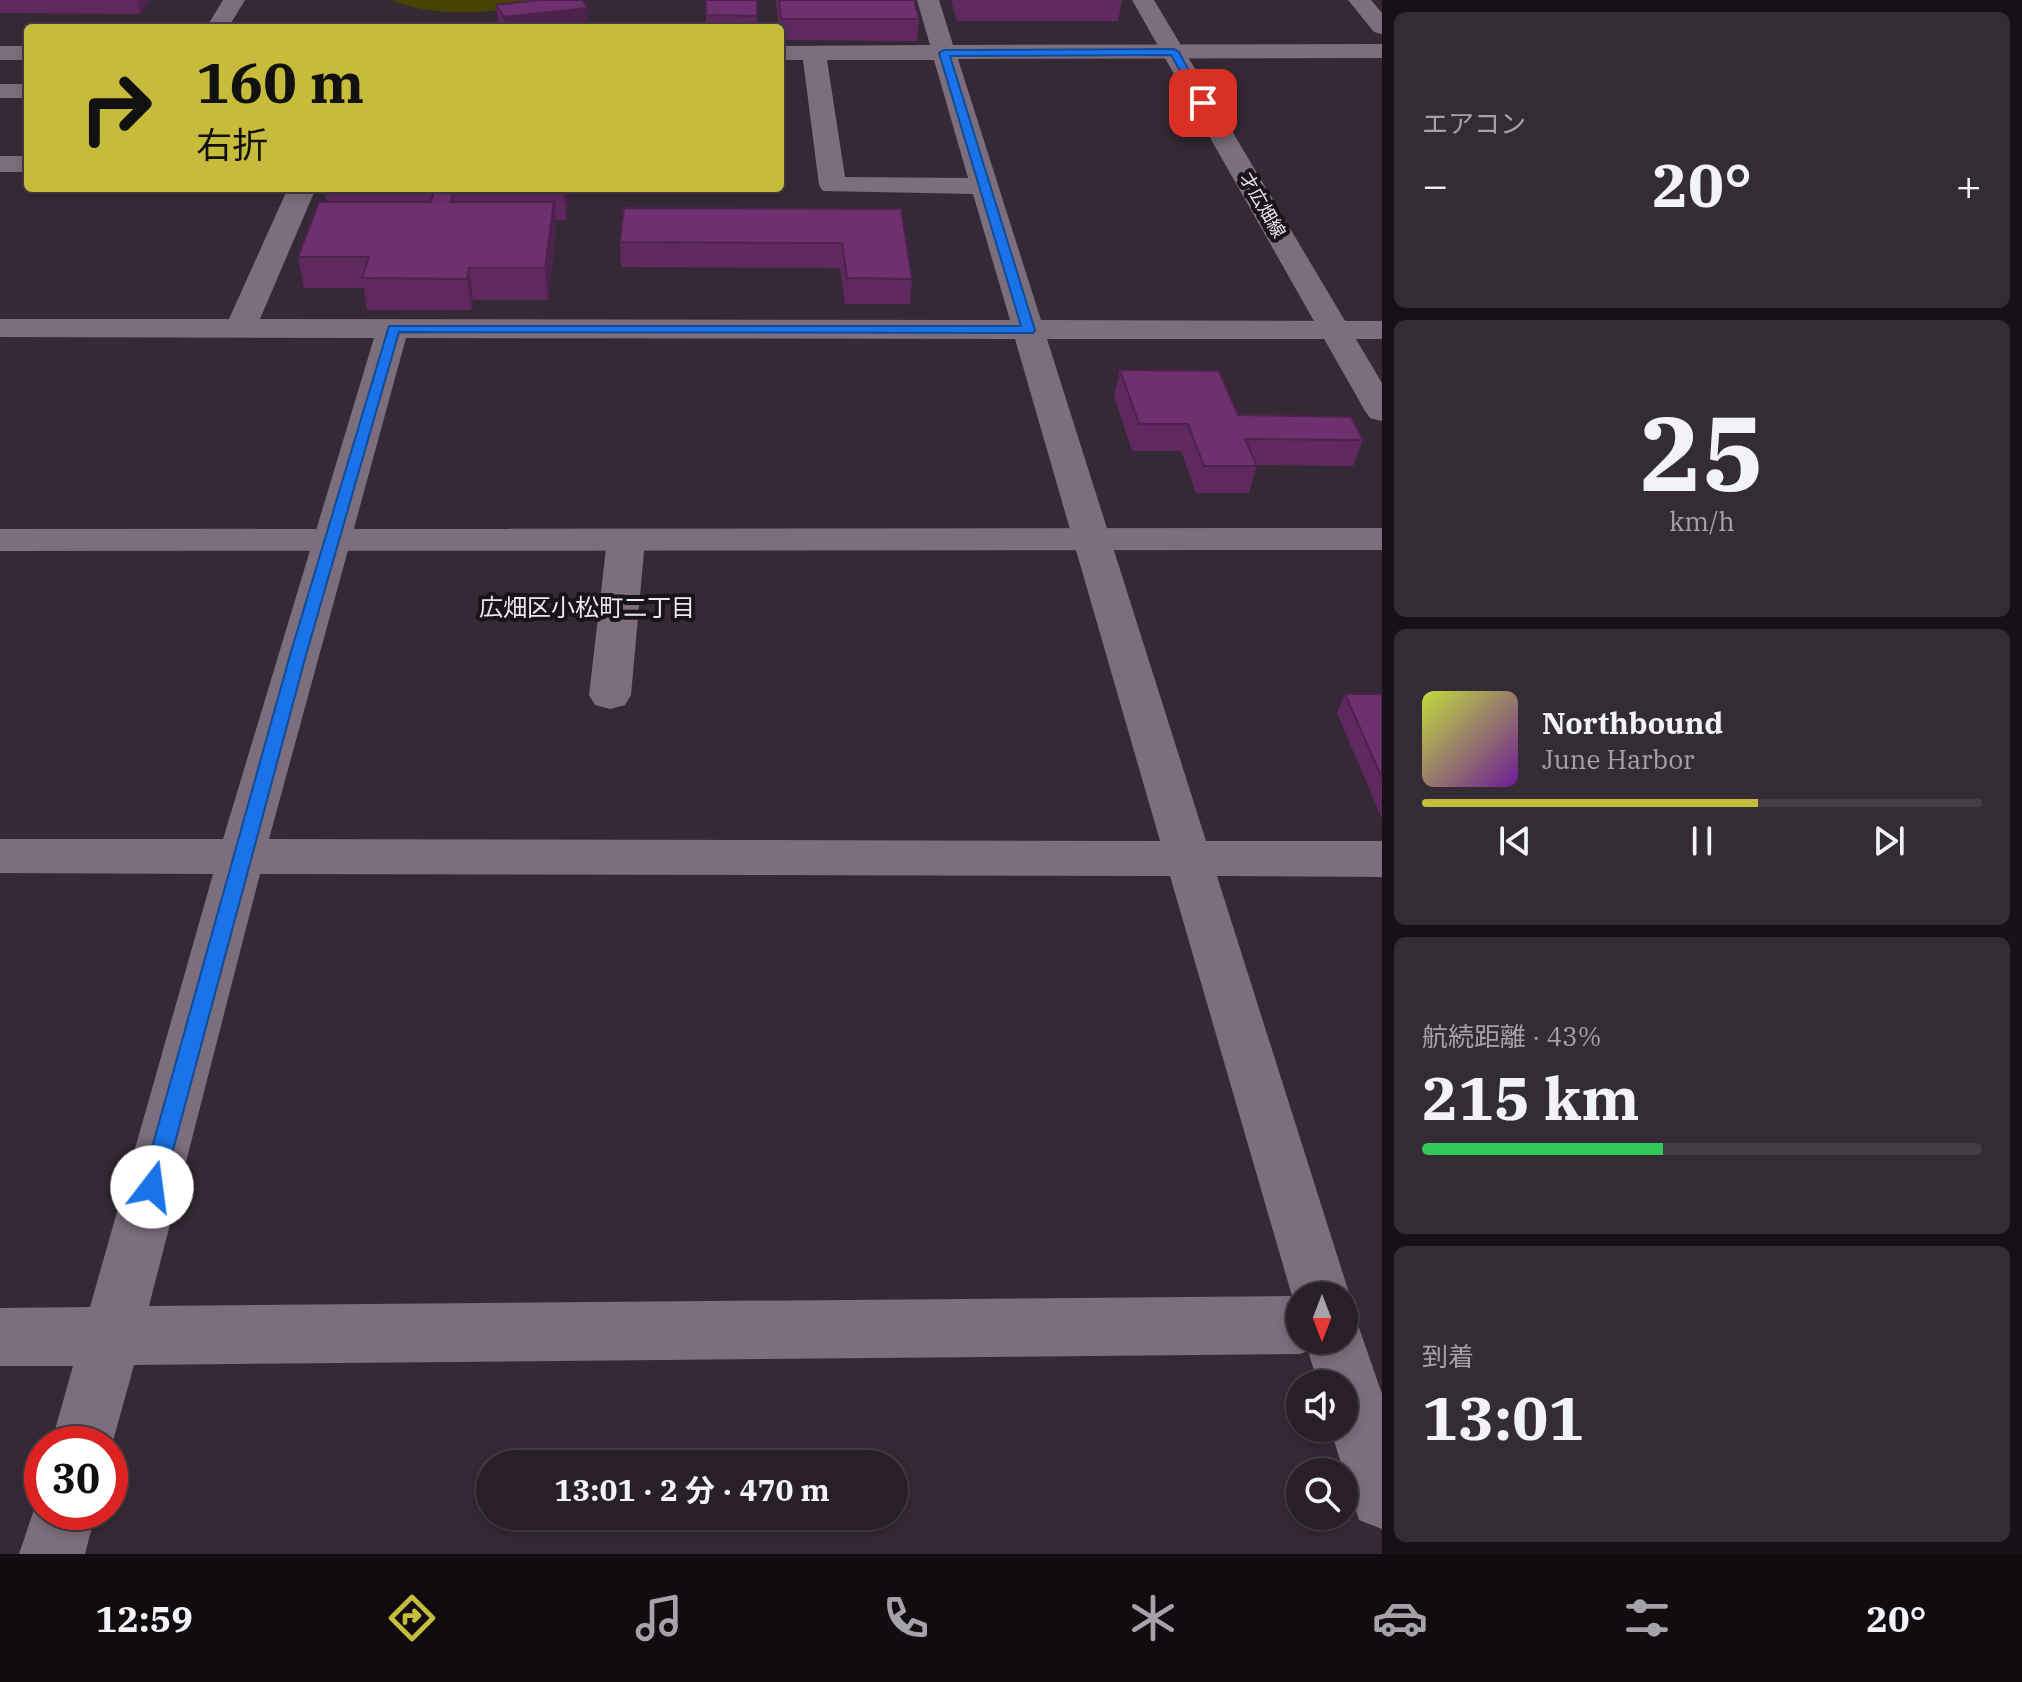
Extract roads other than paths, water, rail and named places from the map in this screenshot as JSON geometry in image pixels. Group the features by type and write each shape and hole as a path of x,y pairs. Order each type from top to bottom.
{"street":[{"path":"219,24 234,0"},
{"path":"928,0 1317,1282"},
{"name":"才広畑線","path":"1143,0 1382,411"},
{"path":"1359,0 1382,27"},
{"path":"784,53 1382,51"},
{"path":"0,53 24,53"},
{"path":"814,53 833,185 985,186"},
{"path":"0,91 24,91"},
{"path":"0,164 24,164"},
{"path":"241,328 300,192"},
{"path":"0,328 1382,330"},
{"path":"87,1426 241,857 393,328"},
{"path":"0,540 1382,539"},
{"path":"610,695 626,540"},
{"path":"0,856 1382,859"},
{"path":"0,1337 1286,1325"},
{"path":"1339,1354 1382,1497"},
{"path":"52,1554 59,1530"}],"district":[{"name":"広畑区小松町二丁目","path":"587,607"}]}
